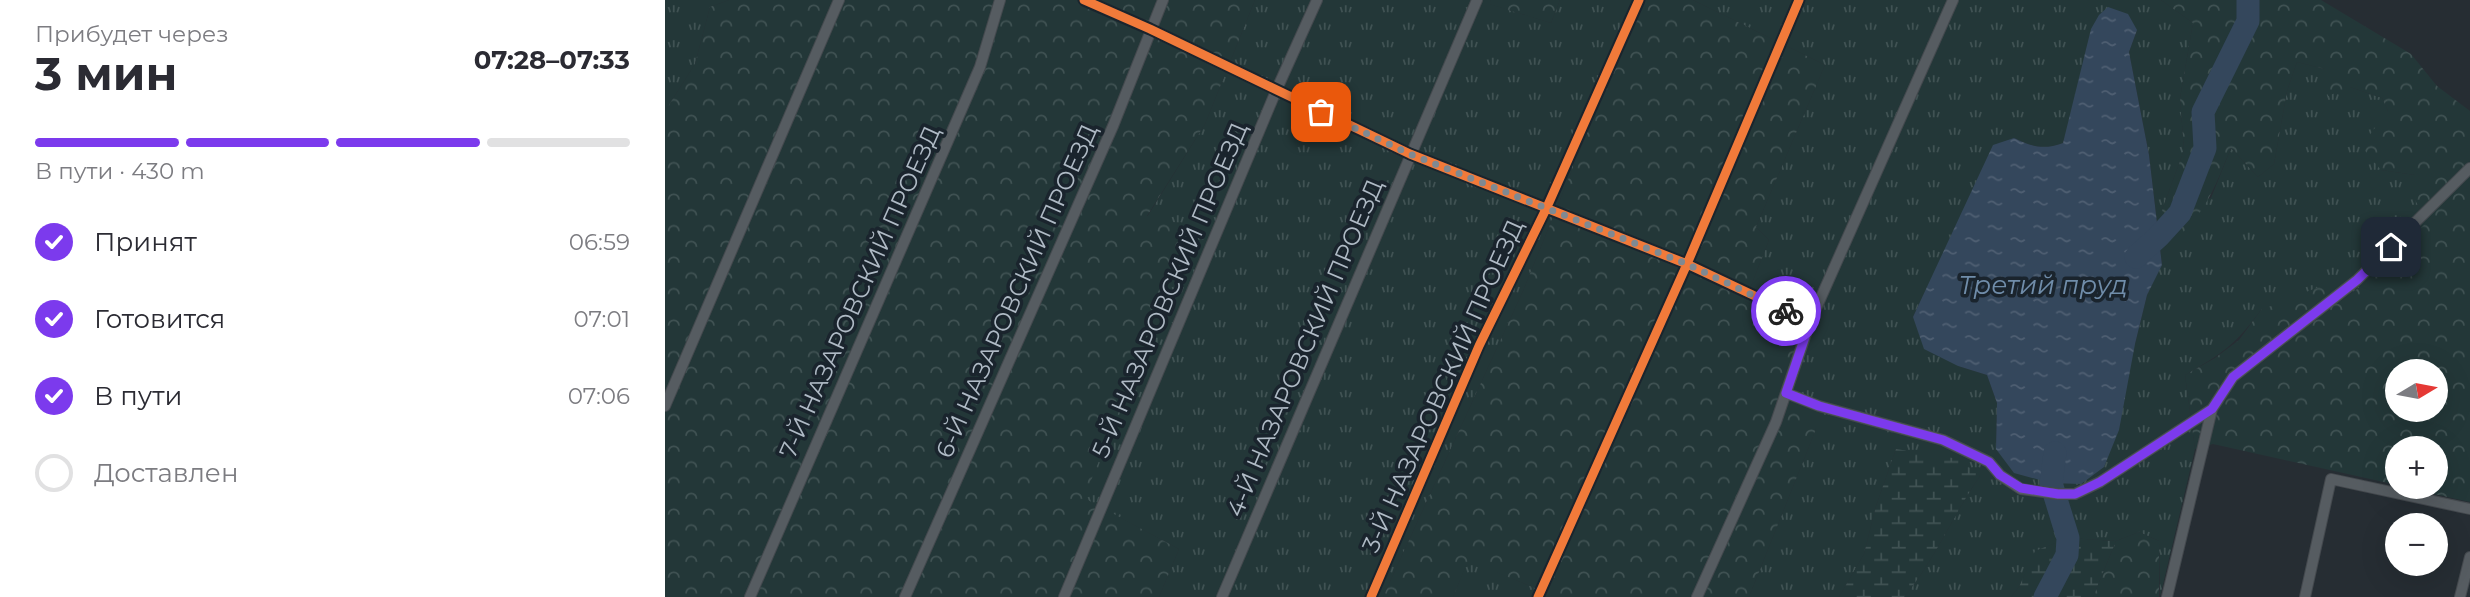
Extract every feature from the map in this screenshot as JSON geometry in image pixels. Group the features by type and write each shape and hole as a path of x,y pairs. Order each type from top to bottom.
{"street":[{"path":"665,406 839,0"},
{"name":"7-Й НАЗАРОВСКИЙ ПРОЕЗД","path":"750,597 981,67 1000,0"},
{"path":"1084,0 1410,154 1687,264 1810,322"},
{"name":"6-Й НАЗАРОВСКИЙ ПРОЕЗД","path":"905,597 1113,125 1163,0"},
{"name":"5-Й НАЗАРОВСКИЙ ПРОЕЗД","path":"1064,597 1276,91 1317,0"},
{"name":"4-Й НАЗАРОВСКИЙ ПРОЕЗД","path":"1222,597 1477,0"},
{"name":"3-Й НАЗАРОВСКИЙ ПРОЕЗД","path":"1371,597 1479,345 1547,207 1639,0"},
{"path":"1538,597 1687,264 1799,0"},
{"path":"1697,597 1776,422 1810,322 1953,0"},
{"path":"2167,597 2212,409 2233,377 2357,280 2470,168"},
{"path":"1786,393 1819,406 1943,440 1989,462 2000,475 2021,488 2058,494 2075,494 2100,482 2212,409"},
{"path":"2305,597 2330,478 2470,509"},
{"path":"2460,597 2470,556"}],"green space":[{"path":"665,0 729,0 710,7 695,64 665,111"},
{"path":"729,0 1255,0 1205,124 1147,216 1193,227 1084,498 1179,549 1159,597 665,597 665,111 695,64 710,7"},
{"path":"1255,0 1491,0 1490,4 1551,23 1560,0 1641,0 1523,291 1383,597 1159,597 1179,549 1083,498 1193,227 1147,217 1205,124"},
{"path":"1491,0 1560,0 1551,23 1489,4"},
{"path":"1641,0 1693,0 1825,65 1756,227 1769,240 1745,301 1801,333 1790,403 1811,411 1816,429 1749,597 1536,597 1535,588 1468,561 1453,597 1383,597 1523,291"},
{"path":"1693,0 2161,0 2193,23 2180,98 2184,150 2162,210 2211,198 2231,148 2258,177 2274,164 2287,91 2297,62 2325,69 2350,87 2382,98 2388,111 2381,170 2415,175 2415,199 2427,223 2364,284 2339,302 2261,310 2244,332 2227,347 2185,375 2195,449 2160,597 2159,541 2139,532 2116,541 2068,538 2036,551 2019,587 2011,597 1904,597 1925,568 1980,476 1896,449 1876,506 1864,554 1839,597 1749,597 1816,429 1790,403 1801,333 1745,301 1769,240 1756,227 1825,65","holes":["2137,30 2129,52 2149,155 2162,264 2147,295 2135,344 1996,449 1997,403 1987,375 1958,366 1913,317 1933,275 2014,138 2038,146 2063,143 2070,119"]},
{"path":"2161,0 2321,0 2411,54 2437,86 2470,111 2470,502 2448,497 2448,436 2385,436 2385,482 2213,444 2195,449 2185,375 2239,340 2261,310 2321,286 2339,302 2364,284 2426,223 2415,199 2415,175 2381,170 2361,146 2388,111 2382,98 2350,87 2328,96 2325,69 2297,62 2287,91 2274,164 2258,177 2231,148 2201,211 2172,243 2162,210 2184,150 2180,98 2193,23"},
{"path":"1896,449 1959,459 1980,476 1925,568 1904,597 1839,597 1864,554 1876,506"},
{"path":"2139,532 2159,541 2159,597 2093,597 2116,541"},
{"path":"2068,538 2116,541 2093,597 2011,597 2019,587 2035,551"},
{"path":"1468,560 1535,588 1536,597 1453,597"}],"water":[{"name":"Третий пруд","path":"2108,7 2128,14 2137,30 2129,52 2149,155 2162,265 2147,295 2119,430 2104,467 2081,484 2051,483 2014,473 1996,449 1997,403 1987,375 1958,366 1924,349 1913,317 1993,145 2014,138 2038,146 2063,143 2091,29 2099,15"}],"waterway":[{"path":"2136,257 2180,213 2205,148 2203,112 2248,21 2248,0"},
{"path":"2045,597 2067,555 2068,538 2051,483 2055,453"}],"cycle path":[{"path":"1084,0 1410,154 1687,264 1810,322"},
{"path":"1371,597 1479,346 1547,207 1639,0"},
{"path":"1538,597 1687,264 1799,0"}],"way so far":[{"path":"1321,112 1410,154 1687,264 1786,311"}],"route":[{"path":"1786,311 1810,322 1786,393 1819,406 1943,440 1989,462 2000,475 2021,488 2075,494 2126,466 2212,409 2233,377 2357,280 2391,247"}]}
